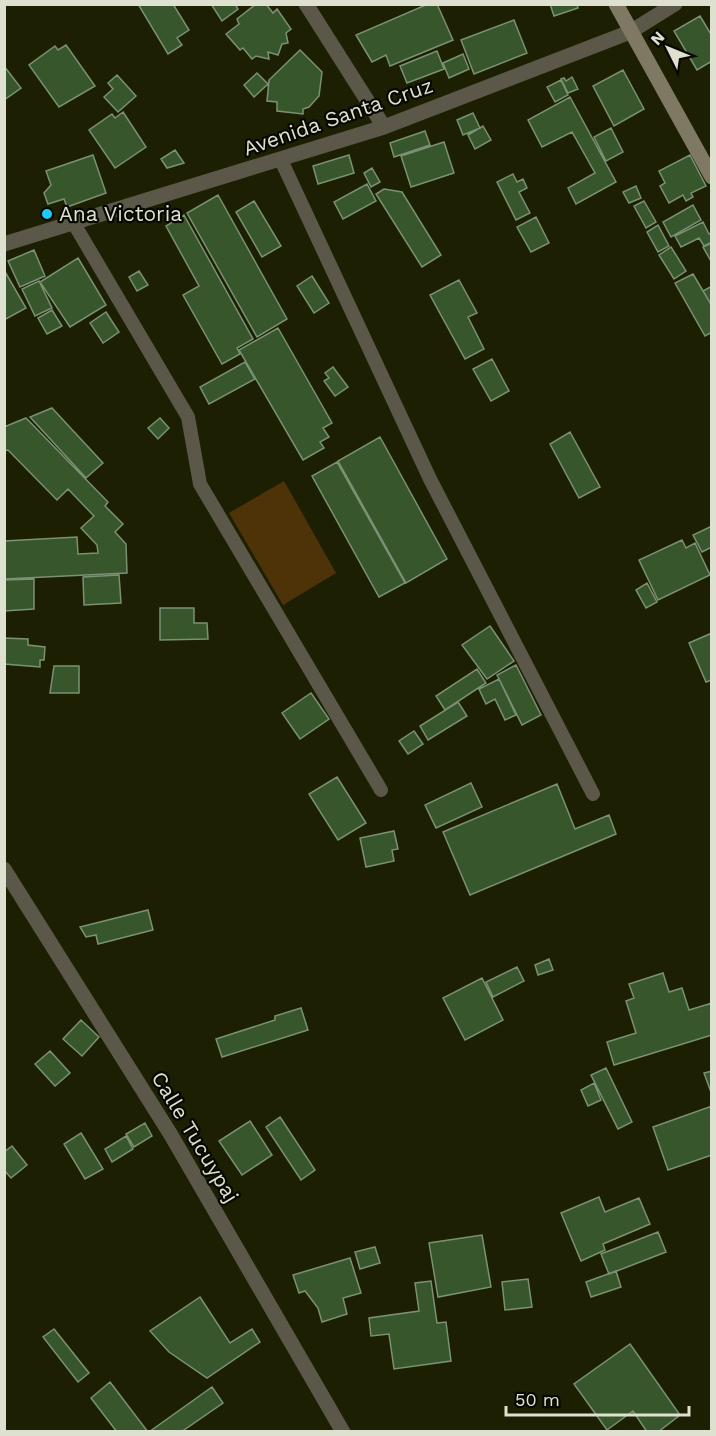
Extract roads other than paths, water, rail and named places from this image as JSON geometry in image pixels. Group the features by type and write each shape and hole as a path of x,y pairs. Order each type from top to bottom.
{"main road":[{"path":"616,4 711,177"}],"street":[{"path":"306,4 384,127"},
{"name":"Avenida Santa Cruz","path":"4,244 384,127 630,32 675,4"},
{"name":"Calle Tucuypaj","path":"4,869 171,1136 343,1431"}],"lane":[{"path":"281,160 430,479 593,794"},
{"path":"73,222 188,417 200,484 381,790"}],"place":[{"name":"Ana Victoria","path":"47,214"}]}
